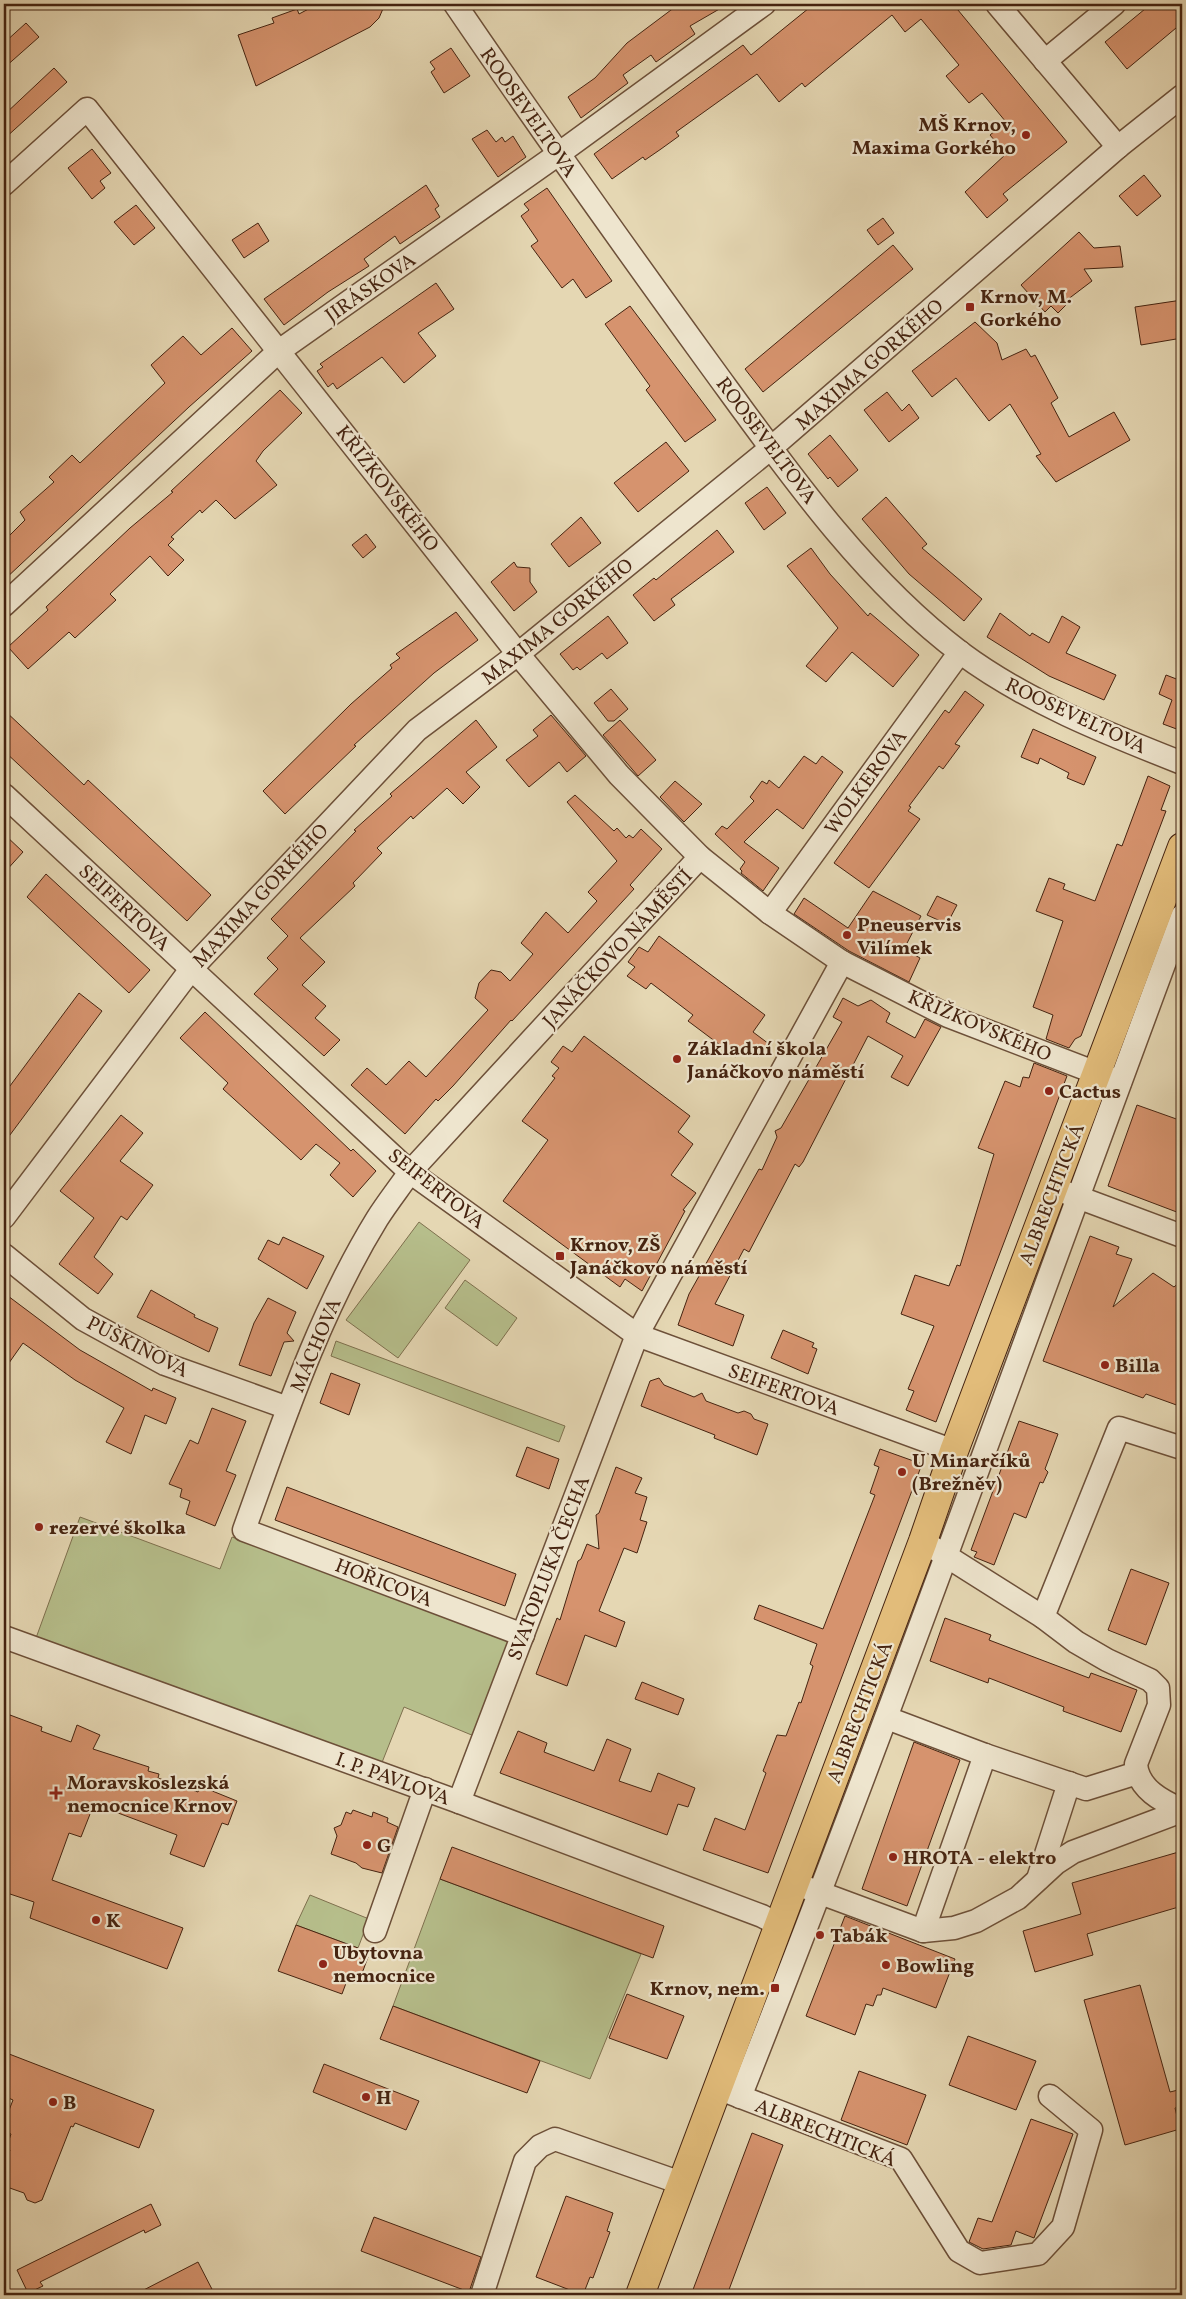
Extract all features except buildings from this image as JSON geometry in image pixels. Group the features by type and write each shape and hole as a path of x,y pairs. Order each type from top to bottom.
{"main road":[{"name":"ALBRECHTICKÁ","path":"640,2295 682,2183 729,2092 779,1924 794,1883 934,1548 954,1451 1066,1192 1108,1078 1182,847"}],"street":[{"name":"ROOSEVELTOVA","path":"455,4 557,154 771,448 875,577 960,652 1019,692 1137,745 1182,762"},
{"name":"JIRÁSKOVA","path":"4,605 279,351 557,154 764,4"},
{"path":"998,4 1118,147"},
{"path":"1045,60 1114,4"},
{"name":"MAXIMA GORKÉHO","path":"4,1217 192,968 417,730 518,654 771,448 1118,147 1182,96"},
{"name":"KŘIŽKOVSKÉHO","path":"4,184 87,109 518,654 619,775 700,857"},
{"name":"WOLKEROVA","path":"770,913 960,652"},
{"name":"SEIFERTOVA","path":"4,795 410,1172 638,1335 954,1451"},
{"name":"JANÁČKOVO NÁMĚSTÍ","path":"410,1172 700,857 770,913 842,962"},
{"name":"ALBRECHTICKÁ","path":"1108,1078 1182,916"},
{"path":"638,1335 842,962"},
{"name":"KŘIŽKOVSKÉHO","path":"842,962 948,1016 1108,1078"},
{"name":"MÁCHOVA","path":"244,1530 288,1408 333,1301 377,1219 410,1172"},
{"path":"1066,1192 1182,1236"},
{"name":"ALBRECHTICKÁ","path":"1050,2096 1091,2130 1062,2226 1038,2254 980,2264 959,2251 901,2159 729,2092 821,1893 888,1718 934,1548 1066,1192"},
{"name":"PUŠKINOVA","path":"4,1255 83,1319 165,1364 288,1408"},
{"name":"SVATOPLUKA ČECHA","path":"459,1802 638,1335"},
{"path":"1043,1617 1119,1428 1182,1448"},
{"name":"HOŘICOVA","path":"244,1530 523,1635"},
{"path":"934,1548 1043,1617 1076,1642 1107,1660 1150,1680 1158,1688 1159,1705 1136,1764 1137,1773 1158,1800 1182,1810"},
{"name":"I. P. PAVLOVA","path":"4,1637 425,1789 779,1924"},
{"name":"ALBRECHTICKÁ","path":"888,1718 985,1755 1086,1789 1137,1773"},
{"path":"923,1931 985,1755"},
{"path":"1038,1880 1069,1783"},
{"path":"375,1931 425,1789"},
{"path":"794,1883 923,1931 954,1928 976,1921 1018,1898 1056,1863 1074,1852 1182,1810"},
{"path":"482,2295 525,2161 540,2146 555,2139 682,2183"}],"green space":[{"path":"419,1222 470,1260 398,1358 346,1320"},
{"path":"465,1280 517,1318 497,1346 445,1308"},
{"path":"336,1341 565,1426 559,1442 331,1356"},
{"path":"80,1517 220,1569 232,1537 508,1639 512,1642 474,1736 404,1707 381,1765 36,1638"},
{"path":"440,1879 641,1954 590,2079 393,2006"},
{"path":"310,1895 369,1919 358,1948 296,1925"}],"place":[{"name":"MŠ Krnov, Maxima Gorkého","path":"1026,135"},
{"name":"Krnov, M. Gorkého","path":"970,307"},
{"name":"Pneuservis Vilímek","path":"847,935"},
{"name":"Základní škola Janáčkovo náměstí","path":"677,1059"},
{"name":"Cactus","path":"1049,1091"},
{"name":"Krnov, ZŠ Janáčkovo náměstí","path":"560,1256"},
{"name":"Billa","path":"1105,1365"},
{"name":"U Minarčíků (Brežněv)","path":"902,1472"},
{"name":"rezervé školka","path":"39,1527"},
{"name":"Moravskoslezská nemocnice Krnov","path":"56,1793"},
{"name":"G","path":"367,1845"},
{"name":"HROTA - elektro","path":"893,1857"},
{"name":"K","path":"96,1920"},
{"name":"Tabák","path":"820,1935"},
{"name":"Ubytovna nemocnice","path":"323,1964"},
{"name":"Bowling","path":"886,1965"},
{"name":"Krnov, nem.","path":"775,1988"},
{"name":"H","path":"366,2097"},
{"name":"B","path":"53,2102"}]}
